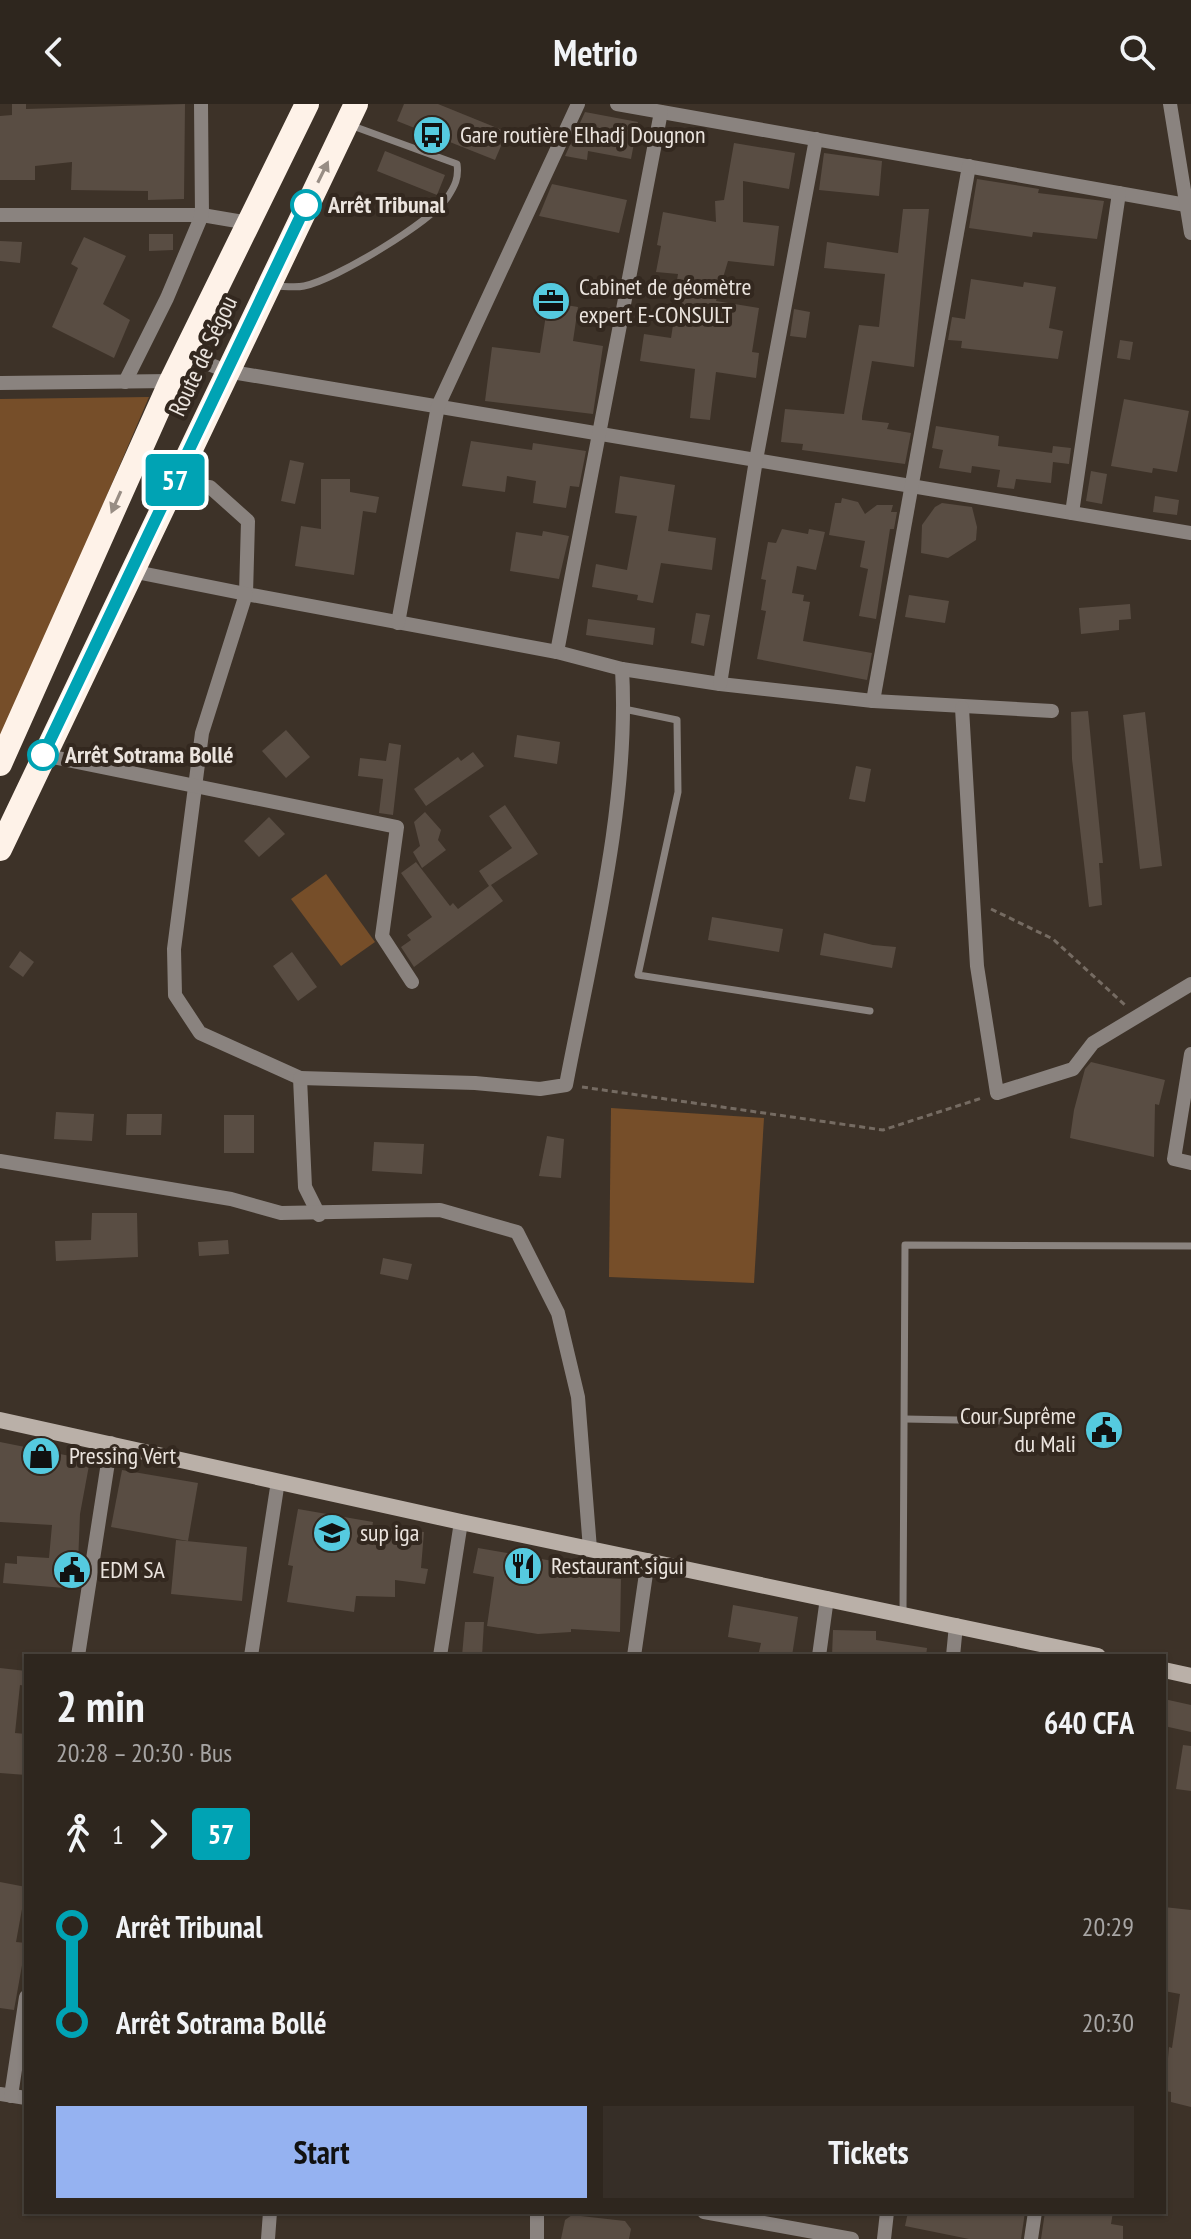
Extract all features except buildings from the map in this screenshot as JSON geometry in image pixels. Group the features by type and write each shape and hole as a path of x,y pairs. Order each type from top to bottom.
{"highway":[{"name":"Route de Ségou","path":"0,764 171,381 307,104"},
{"name":"Route de Ségou","path":"0,849 351,114"}],"street":[{"path":"125,382 167,298 202,215 201,104"},
{"path":"398,623 438,406 578,104"},
{"path":"617,104 1186,205"},
{"path":"1170,104 1191,233"},
{"path":"557,652 661,112"},
{"path":"720,684 756,460 816,139"},
{"path":"873,701 969,166"},
{"path":"1072,513 1119,193"},
{"path":"0,215 202,215 249,223"},
{"path":"184,354 226,371 1191,533"},
{"path":"0,383 171,381"},
{"path":"172,487 210,487 248,521 246,594 202,733 174,949 175,995 200,1033 300,1078 475,1083 540,1089 566,1085 609,857 624,709 622,669"},
{"path":"131,571 557,652 622,669 720,684 873,701 1052,711"},
{"path":"962,708 977,966 997,1093 1073,1069 1093,1043 1191,984"},
{"path":"43,755 397,827 382,936 412,982"},
{"path":"1191,1054 1174,1159 1191,1163"},
{"path":"300,1078 305,1187 319,1215"},
{"path":"0,1161 231,1199 281,1213 319,1215 440,1210 517,1232 558,1313 575,1383 590,1549"},
{"path":"0,1420 461,1522 1089,1654"},
{"path":"78,1654 111,1443"},
{"path":"251,1654 278,1481"},
{"path":"440,1654 461,1522"},
{"path":"634,1654 648,1560"},
{"path":"819,1654 827,1598"},
{"path":"953,1654 956,1625"},
{"path":"1166,1670 1191,1676"},
{"path":"12,2096 24,2011"},
{"path":"268,2239 270,2214"},
{"path":"537,2214 537,2239"},
{"path":"724,2214 852,2239"},
{"path":"884,2239 887,2214"},
{"path":"1031,2239 1035,2214"}],"lane":[{"path":"267,286 303,286 404,234 445,201 459,177 457,164 351,114"},
{"path":"624,709 677,720 678,792 638,975 870,1011"},
{"path":"903,1614 905,1245 1191,1246"},
{"path":"905,1419 1009,1421"}],"path":[{"path":"972,889 994,911 1053,939 1136,1015"},
{"path":"566,1085 883,1130 997,1093"}],"shaded area":[{"path":"149,397 0,745 0,399"},
{"path":"326,874 375,942 341,966 291,899"},
{"path":"611,1108 764,1118 754,1283 609,1277"}],"bus line":[{"name":"57","path":"43,755 306,205"}],"place":[{"name":"Gare routière Elhadj Dougnon","path":"432,135"},
{"name":"Arrêt Tribunal","path":"306,205"},
{"name":"Cabinet de géomètre expert E-CONSULT","path":"551,301"},
{"name":"Arrêt Sotrama Bollé","path":"43,755"},
{"name":"Cour Suprême du Mali","path":"1104,1430"},
{"name":"Pressing Vert","path":"41,1456"},
{"name":"sup iga","path":"332,1533"},
{"name":"Restaurant sigui","path":"523,1566"},
{"name":"EDM SA","path":"72,1570"}]}
